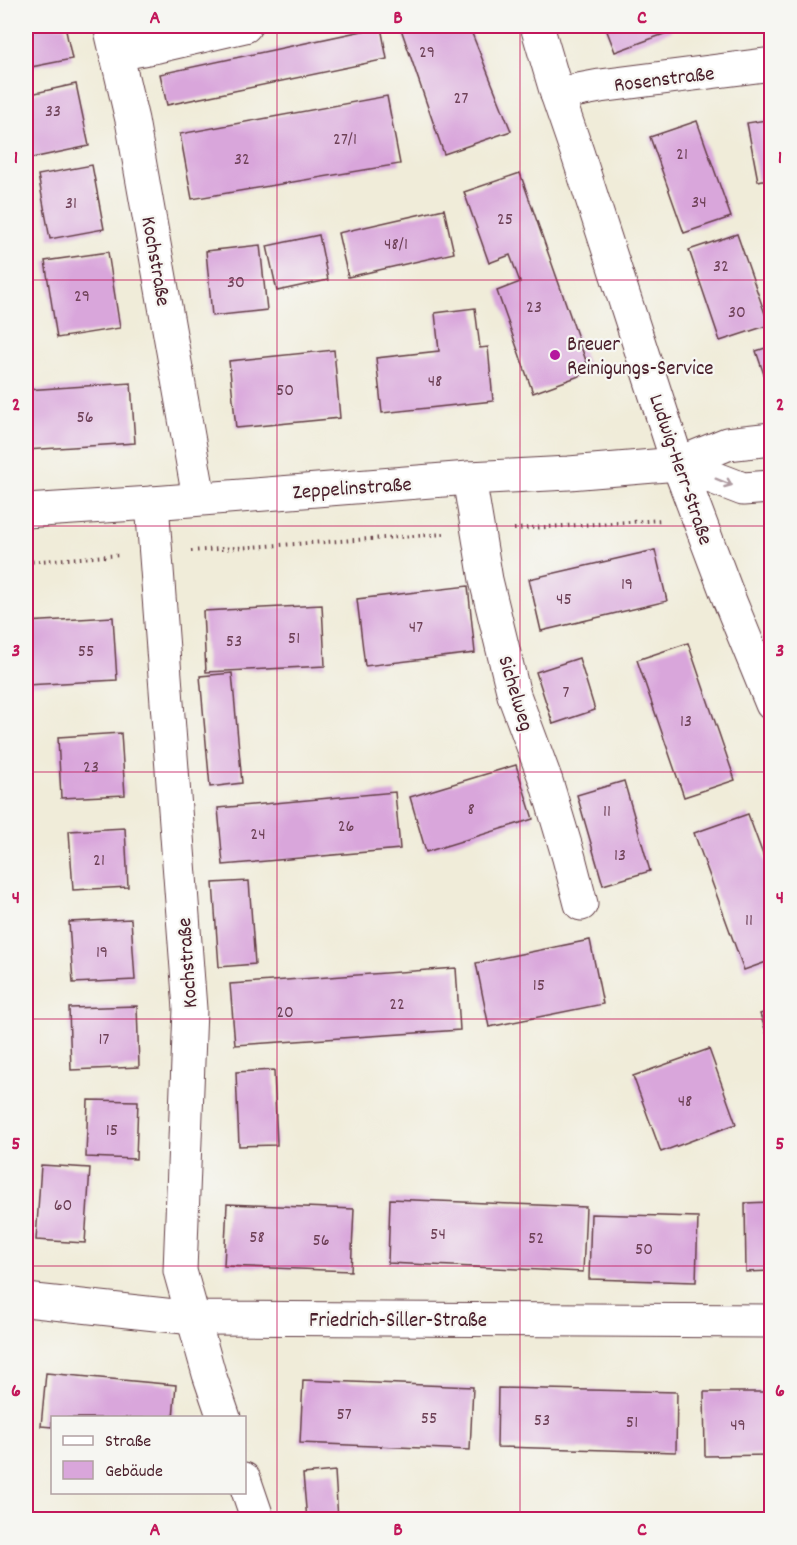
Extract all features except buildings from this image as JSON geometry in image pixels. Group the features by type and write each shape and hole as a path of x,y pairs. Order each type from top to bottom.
{"street":[{"path":"113,40 158,46 245,26"},
{"name":"Ludwig-Herr-Straße","path":"537,26 678,464 771,704"},
{"name":"Kochstraße","path":"113,40 132,120 199,498"},
{"name":"Rosenstraße","path":"557,94 600,86 771,64"},
{"name":"Zeppelinstraße","path":"26,511 678,464 727,444 771,439"},
{"name":"Zeppelinstraße","path":"678,464 743,489 771,487"},
{"name":"Sichelweg","path":"469,478 486,580 514,695 546,781 580,904"},
{"name":"Kochstraße","path":"152,503 190,1009 180,1271 223,1416"},
{"name":"Friedrich-Siller-Straße","path":"26,1300 193,1318 771,1321"},
{"path":"246,1485 258,1520"}],"path":[{"path":"26,562 698,517"}],"place":[{"name":"Breuer Reinigungs-Service","path":"555,355"}]}
